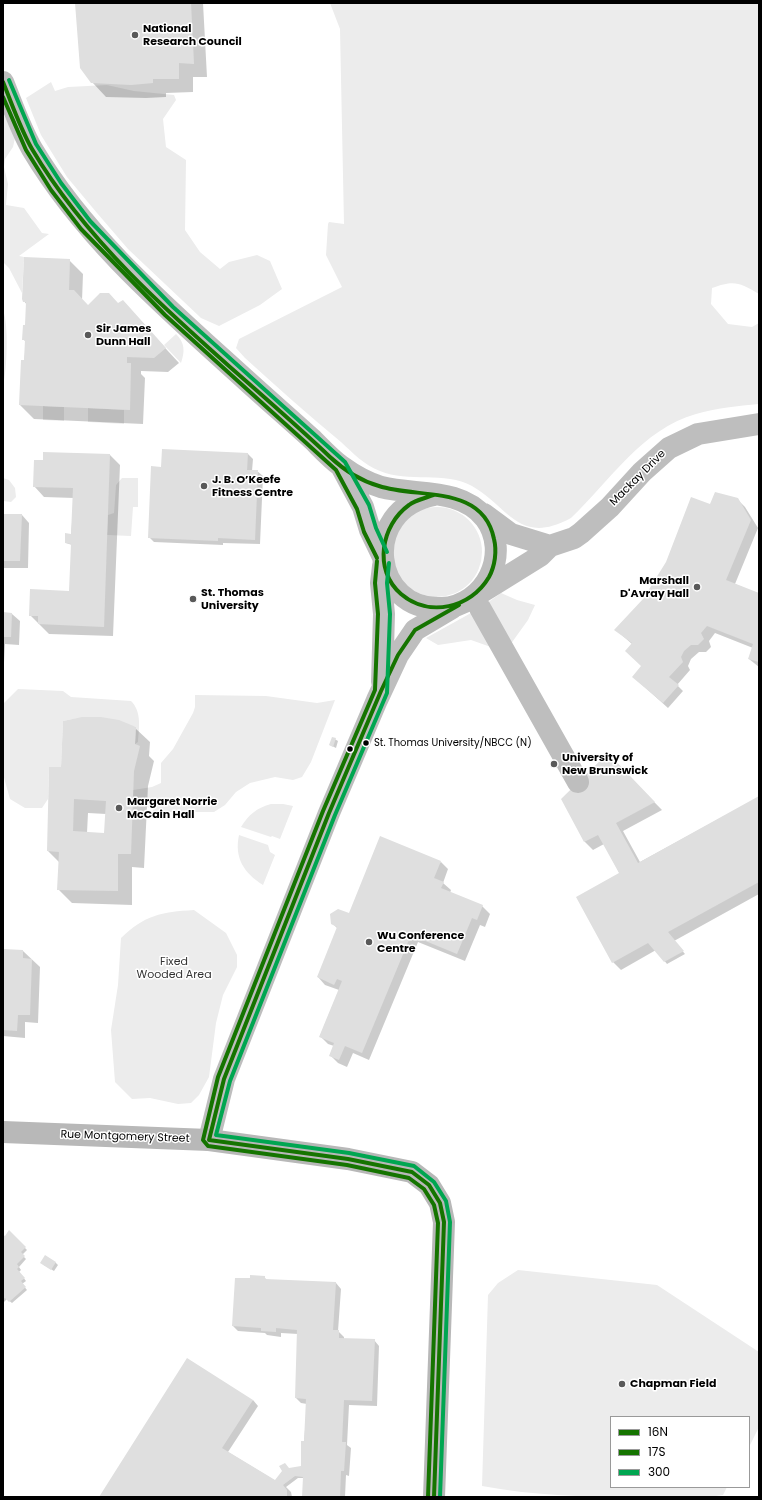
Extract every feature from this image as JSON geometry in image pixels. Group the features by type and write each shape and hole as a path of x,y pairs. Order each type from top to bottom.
{"street":[{"path":"3,82 31,147 56,186 85,225 169,311 341,466 378,486 411,493 453,496 466,502 511,534 550,546"},
{"name":"Mackay Drive","path":"208,1140 224,1079 329,813 381,691 398,655 415,630 472,603 528,564 550,546 574,538 588,527 642,472 669,448 698,434 759,424"},
{"path":"341,466 363,507 370,530 383,558 388,578 409,600 418,605 439,608 472,603 485,585 492,573 496,546 493,533 487,521 478,510"},
{"path":"381,691 384,614 381,583 383,558 382,544 386,531 396,514 412,502 434,495"},
{"path":"472,603 578,782"},
{"name":"Rue Montgomery Street","path":"3,1132 208,1140 348,1159 412,1172 430,1185 440,1203 444,1222 434,1497"}],"green space":[{"path":"330,3 759,3 759,294 741,285 731,283 726,284 712,288 711,304 728,324 752,327 759,323 759,404 735,406 696,414 677,421 659,431 628,458 571,518 553,526 539,528 527,526 516,521 485,495 472,486 461,482 450,479 402,476 380,471 374,468 359,458 245,358 236,348 239,339 342,287 326,255 329,222 344,224 340,29"},
{"path":"51,82 55,91 68,87 107,85 134,91 174,95 176,100 163,119 166,147 186,160 185,230 200,252 220,269 229,262 257,255 270,261 282,289 260,305 219,326 201,318 128,249 67,177 41,135 26,98"},
{"path":"3,113 15,138 13,147 5,159 4,167 8,184 6,205 24,208 42,233 49,234 19,256 24,257 22,293 9,268 3,262"},
{"path":"3,310 6,326 7,348 6,369 3,386"},
{"path":"176,334 183,344 181,363 164,345"},
{"path":"43,406 64,407 64,421 43,420"},
{"path":"88,408 124,410 124,424 88,422"},
{"path":"3,478 9,480 15,488 16,497 11,502 3,501"},
{"path":"122,478 138,478 138,507 133,507 131,536 107,535 108,515 114,513 116,485"},
{"path":"437,507 454,511 469,520 478,535 482,552 478,569 469,584 454,593 437,597 420,593 405,584 396,569 392,552 396,535 405,520 420,511"},
{"path":"501,593 517,600 535,605 528,620 505,652 471,640 438,645 426,638 480,608"},
{"path":"18,689 63,691 71,697 131,701 137,710 138,715 138,742 135,744 136,727 100,718 83,718 63,721 61,767 49,767 48,799 42,808 25,808 10,799 3,774 3,704"},
{"path":"195,695 266,696 317,703 335,700 311,762 302,777 293,780 275,777 250,783 236,792 225,805 214,812 153,812 153,809 144,806 143,803 133,801 133,790 152,787 161,783 161,763 173,749 193,713 195,707"},
{"path":"271,804 293,806 280,839 241,827 247,818 254,812"},
{"path":"239,835 268,845 270,852 275,855 263,885 246,870 239,858"},
{"name":"Fixed Wooded Area","path":"194,910 226,933 237,955 237,967 223,995 216,1023 209,1077 199,1095 191,1103 178,1104 150,1098 132,1099 115,1082 111,1030 118,985 121,938 138,924 154,916 172,912"},
{"name":"Chapman Field","path":"518,1270 657,1285 759,1352 759,1427 750,1445 750,1416 610,1416 610,1488 726,1488 723,1495 709,1497 567,1496 538,1494 482,1486 488,1295 498,1283"}],"building":[{"name":"National Research Council","path":"75,3 191,3 194,64 179,63 179,79 153,79 153,83 131,85 91,83 80,68"},
{"name":"Sir James Dunn Hall","path":"24,257 70,259 69,290 74,290 88,305 100,293 109,293 118,303 123,300 166,348 154,358 127,357 127,363 131,363 130,410 19,405 21,360 24,360 25,340 22,340 23,325 25,325 26,302 23,302 22,299"},
{"name":"J. B. O’Keefe Fitness Centre","path":"162,449 248,453 247,470 258,470 255,540 218,538 218,541 148,538 151,466 161,467"},
{"path":"43,452 110,454 104,627 38,624 38,616 29,616 30,589 69,591 71,544 65,543 65,533 71,534 73,488 33,487 34,460 43,460"},
{"name":"Marshall D'Avray Hall","path":"715,492 738,498 751,520 726,580 759,593 759,662 748,659 753,644 707,626 701,633 704,639 698,645 691,645 684,651 681,657 683,662 669,677 679,685 663,703 632,677 641,666 625,651 632,643 614,630 643,599 666,562 691,497 710,504"},
{"path":"3,514 22,514 20,561 3,561"},
{"path":"3,612 12,613 11,637 3,637"},
{"name":"Margaret Norrie McCain Hall","path":"82,717 101,717 119,720 136,727 135,744 140,746 134,771 131,854 118,854 118,891 57,890 59,852 47,851 49,767 61,767 63,721","holes":["74,799 106,801 104,833 73,831"]},
{"path":"332,737 336,738 333,747 329,745"},
{"path":"608,753 655,802 616,823 638,863 759,796 759,882 668,932 684,951 664,962 648,943 612,963 576,897 619,873 598,835 584,842 561,799"},
{"name":"Wu Conference Centre","path":"380,836 441,861 434,878 444,882 441,888 483,905 477,920 472,918 457,954 411,935 362,1053 345,1046 339,1060 329,1056 334,1043 319,1037 342,981 337,979 334,985 317,977 337,927 331,924 330,914 338,909 349,913"},
{"path":"3,949 23,950 23,958 32,959 30,1015 18,1015 17,1031 3,1030"},
{"path":"9,1230 26,1247 21,1252 25,1256 17,1264 19,1267 17,1269 25,1278 21,1281 26,1287 9,1302 5,1298 3,1299 3,1235 5,1236"},
{"path":"45,1255 56,1262 51,1270 40,1263"},
{"path":"250,1275 265,1276 265,1279 336,1282 333,1330 339,1330 339,1338 375,1339 372,1401 344,1400 342,1442 346,1442 344,1471 341,1471 340,1497 302,1497 303,1477 295,1476 283,1485 287,1490 287,1497 99,1497 187,1358 253,1400 222,1448 275,1480 282,1471 279,1466 285,1463 289,1468 301,1466 301,1441 304,1441 306,1399 295,1398 297,1330 276,1328 276,1332 261,1331 261,1328 232,1326 235,1278 250,1278"}],"transit line":[{"name":"300","path":"9,80 36,144 61,183 90,221 173,307 345,462 369,505 376,528 387,552"},
{"name":"16N","path":"3,82 32,149 61,193 94,235 131,274 210,349 335,462 347,471 379,486 395,490 430,494 463,501 477,509 488,521 494,539 495,548 494,563 489,577 481,588 472,596 449,606 436,607 424,606 401,594 392,584 386,573 384,561 384,548 387,536 392,524 399,514 411,503 434,495"},
{"name":"17S","path":"3,97 26,150 51,190 81,229 165,315 336,470 357,509 364,532 377,558"},
{"name":"17S","path":"377,561 375,583 378,614 375,690 323,811 218,1077 203,1140 208,1146 347,1165 409,1178 424,1189 434,1205 438,1223 428,1497"},
{"name":"300","path":"389,563 387,583 390,614 387,693 335,815 230,1081 216,1135 349,1153 414,1166 434,1182 446,1201 450,1222 440,1497"},
{"name":"16N","path":"434,1497 444,1222 440,1203 429,1185 412,1172 348,1159 209,1140 224,1079 329,813 381,691 398,655 415,630 459,605"}],"place":[{"name":"National Research Council","path":"135,35"},
{"name":"Sir James Dunn Hall","path":"88,335"},
{"name":"J. B. O’Keefe Fitness Centre","path":"204,486"},
{"name":"Marshall D'Avray Hall","path":"697,587"},
{"name":"St. Thomas University","path":"193,599"},
{"name":"St. Thomas University/NBCC (N)","path":"366,743"},
{"name":"University of New Brunswick","path":"554,764"},
{"name":"Margaret Norrie McCain Hall","path":"119,808"},
{"name":"Wu Conference Centre","path":"369,942"},
{"name":"Chapman Field","path":"622,1384"}]}
